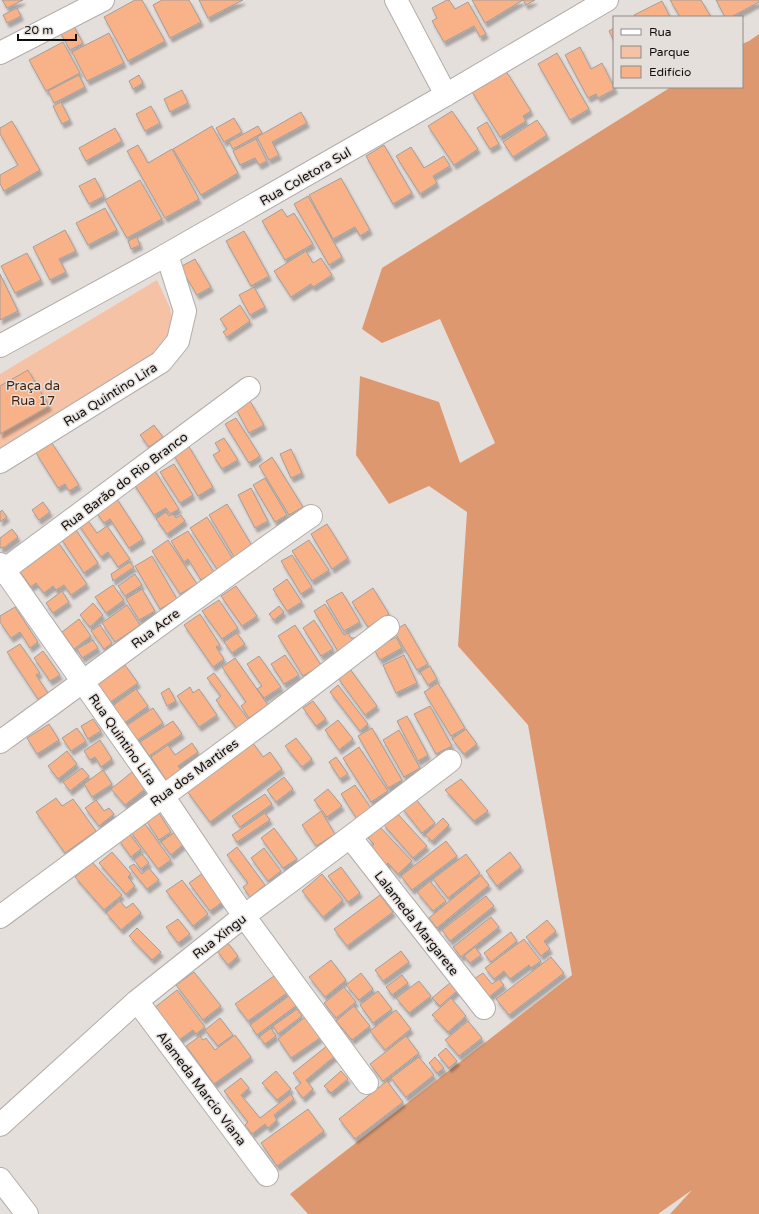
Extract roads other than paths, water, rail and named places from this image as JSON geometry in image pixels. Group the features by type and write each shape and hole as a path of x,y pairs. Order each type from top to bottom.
{"street":[{"path":"0,53 103,0"},
{"path":"396,0 446,95"},
{"name":"Rua Coletora Sul","path":"0,346 166,255 446,95 607,0"},
{"name":"Rua Quintino Lira","path":"0,462 161,362 178,341 185,311 166,255"},
{"name":"Rua Barão do Rio Branco","path":"1,569 249,388"},
{"name":"Rua Acre","path":"0,742 233,571 312,516"},
{"name":"Rua Quintino Lira","path":"1,569 163,796 244,916 367,1083"},
{"name":"Rua dos Martires","path":"0,917 388,627"},
{"name":"Rua Xingu","path":"0,1125 137,1001 244,916 450,760"},
{"name":"Lalameda Margarete","path":"350,837 484,1008"},
{"name":"Alameda Marcio Viana","path":"137,1001 267,1175"},
{"path":"0,1179 27,1214"}],"park label":[{"name":"Praça da Rua 17","path":"33,392"}]}
